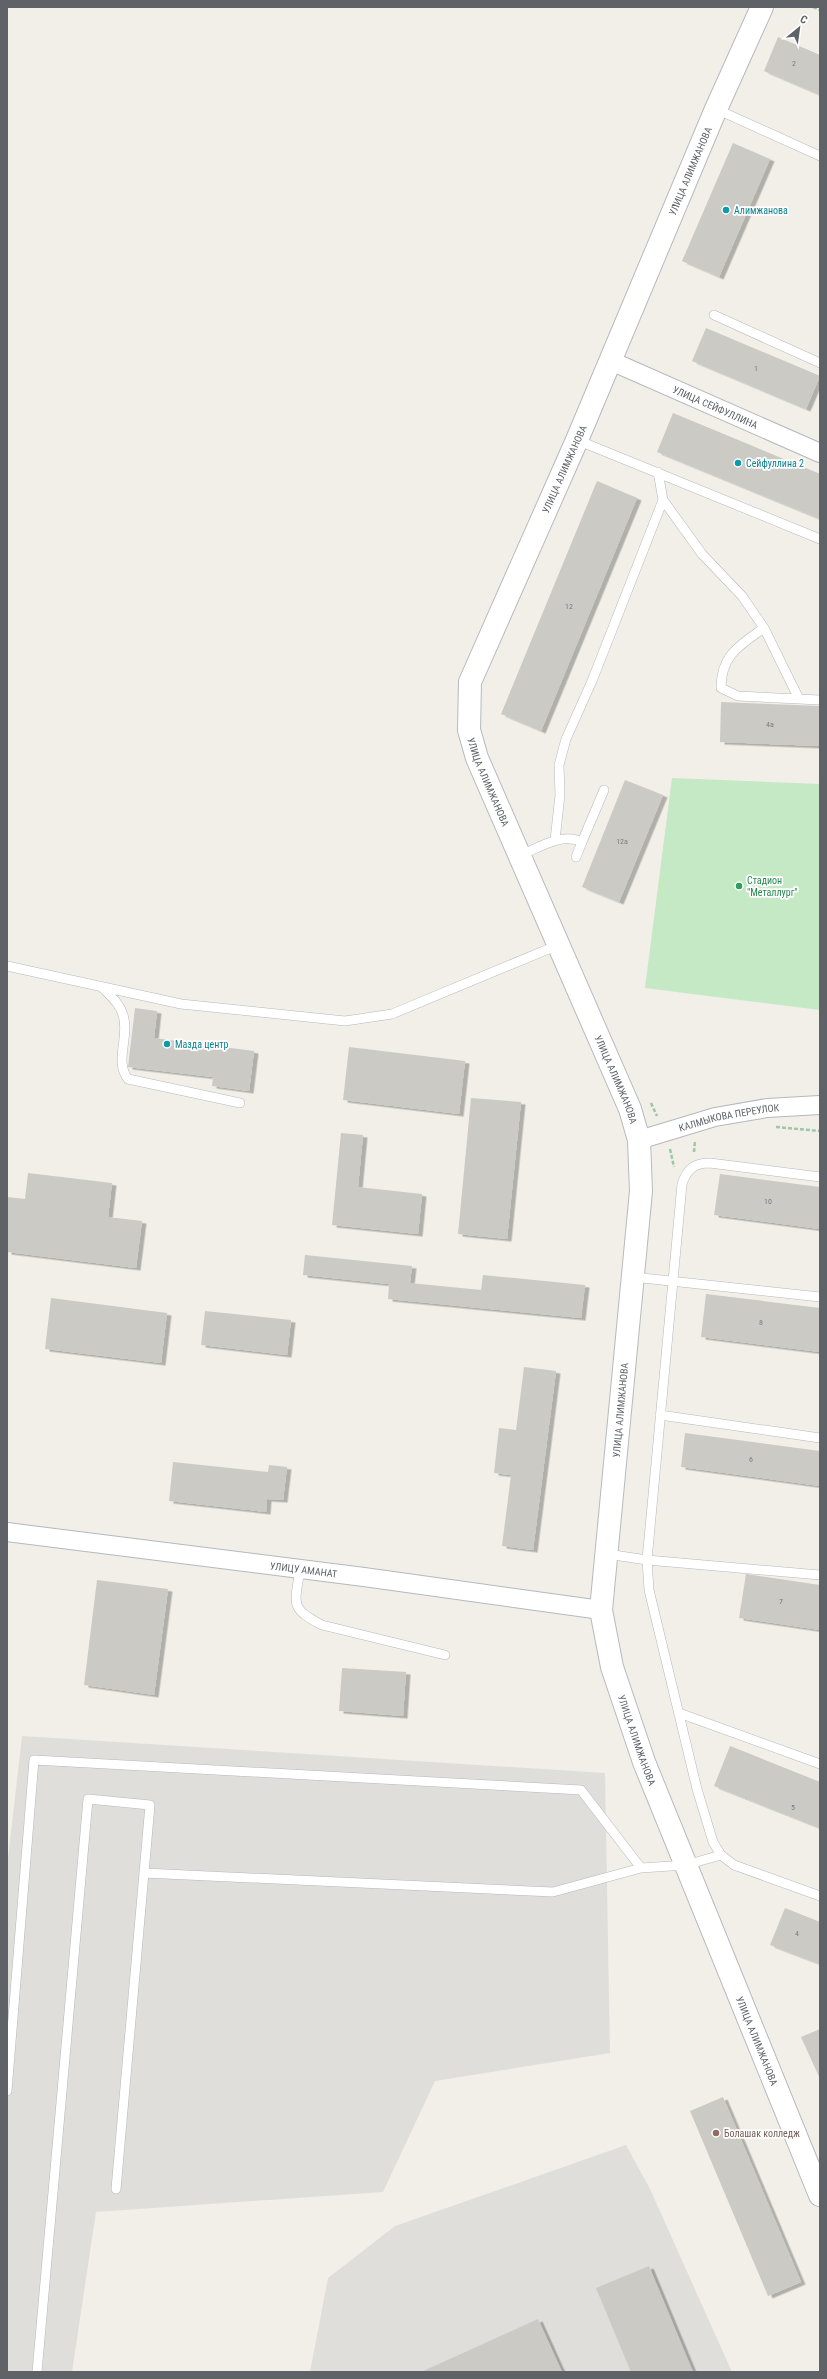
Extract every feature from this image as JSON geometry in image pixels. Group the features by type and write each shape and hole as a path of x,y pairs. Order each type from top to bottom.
{"street":[{"name":"УЛИЦА АЛИМЖАНОВА","path":"762,7 716,109 577,440 470,682 469,730 477,758 630,1109 639,1140 641,1191 601,1610 612,1667 644,1762 820,2195"},
{"name":"УЛИЦА СЕЙФУЛЛИНА","path":"611,361 820,453"},
{"name":"КАЛМЫКОВА ПЕРЕУЛОК","path":"639,1140 715,1117 767,1108 820,1104"},
{"name":"УЛИЦУ АМАНАТ","path":"7,1532 300,1569 601,1610"}],"lane":[{"path":"716,109 820,156"},
{"path":"714,315 820,363"},
{"path":"577,440 820,539"},
{"path":"658,472 663,500 702,554 742,596 764,628 799,699"},
{"path":"555,840 560,795 559,765 566,738 592,681 663,500"},
{"path":"764,628 732,652 721,677 721,688 738,696 820,700"},
{"path":"576,857 604,790"},
{"path":"519,856 555,840 574,838 582,842"},
{"path":"7,966 181,1004 345,1020 364,1019 392,1014 558,945"},
{"path":"101,986 120,1006 124,1017 122,1067 128,1079 240,1103"},
{"path":"820,1178 710,1163 693,1166 685,1174 682,1184 647,1560 649,1590 697,1790 713,1842 722,1855 734,1865 820,1896"},
{"path":"632,1277 820,1297"},
{"path":"660,1415 820,1438"},
{"path":"607,1554 647,1560 820,1575"},
{"path":"300,1569 295,1602 300,1612 310,1619 322,1625 445,1655"},
{"path":"679,1713 820,1764"},
{"path":"7,2091 34,1760 581,1790 641,1868"},
{"path":"37,2372 88,1800 150,1805 116,2189"},
{"path":"144,1873 553,1892 641,1868 686,1865 722,1855"}],"path":[{"path":"813,7 820,10"}],"shaded area":[{"path":"22,1736 605,1773 610,2053 435,2081 383,2192 96,2212 72,2372 7,2372 7,1867"},
{"path":"626,2145 650,2189 732,2372 310,2372 328,2278 395,2226"}],"green space":[{"name":"Стадион \"Металлург\"","path":"672,778 820,784 820,1010 645,988"}],"building":[{"path":"778,37 820,55 820,95 764,71"},
{"name":"Алимжанова","path":"733,143 770,159 719,277 682,261"},
{"path":"706,328 820,376 806,409 692,361"},
{"name":"Сейфуллина 2","path":"673,413 820,474 820,519 657,452"},
{"path":"597,481 637,498 541,731 501,714"},
{"path":"721,702 820,706 820,746 720,742"},
{"path":"625,780 663,795 619,902 582,887"},
{"name":"Мазда центр","path":"135,1008 157,1011 154,1038 254,1051 249,1091 212,1086 213,1077 128,1067"},
{"path":"349,1047 465,1061 459,1114 343,1100"},
{"path":"471,1098 521,1102 507,1239 458,1234"},
{"path":"341,1133 363,1135 358,1187 422,1194 418,1234 332,1225"},
{"path":"28,1173 112,1183 108,1217 142,1221 136,1268 7,1252 7,1197 25,1199"},
{"path":"720,1174 820,1187 820,1229 714,1215"},
{"path":"305,1255 412,1266 410,1283 481,1290 483,1275 585,1285 581,1318 388,1299 389,1284 303,1275"},
{"path":"706,1294 820,1308 820,1352 701,1337"},
{"path":"51,1298 167,1313 161,1363 45,1349"},
{"path":"205,1311 291,1320 287,1355 201,1345"},
{"path":"524,1367 556,1371 533,1550 502,1546 511,1475 494,1473 499,1428 516,1430"},
{"path":"685,1433 820,1451 820,1486 681,1467"},
{"path":"173,1462 268,1472 269,1465 287,1467 283,1500 267,1499 266,1512 169,1501"},
{"path":"746,1574 820,1585 820,1630 739,1618"},
{"path":"97,1580 168,1589 154,1695 84,1685"},
{"path":"342,1668 406,1672 403,1716 339,1711"},
{"path":"730,1746 820,1782 820,1828 714,1786"},
{"path":"785,1908 820,1922 820,1964 770,1945"},
{"path":"820,2029 820,2079 801,2037"},
{"path":"723,2097 801,2282 768,2296 690,2111"},
{"path":"649,2266 693,2372 631,2372 596,2288"},
{"path":"538,2319 562,2372 421,2372"}],"place":[{"name":"Алимжанова","path":"726,210"},
{"name":"Сейфуллина 2","path":"738,463"},
{"name":"Стадион \"Металлург\"","path":"739,886"},
{"name":"Мазда центр","path":"167,1044"},
{"name":"Болашак колледж","path":"716,2133"}]}
